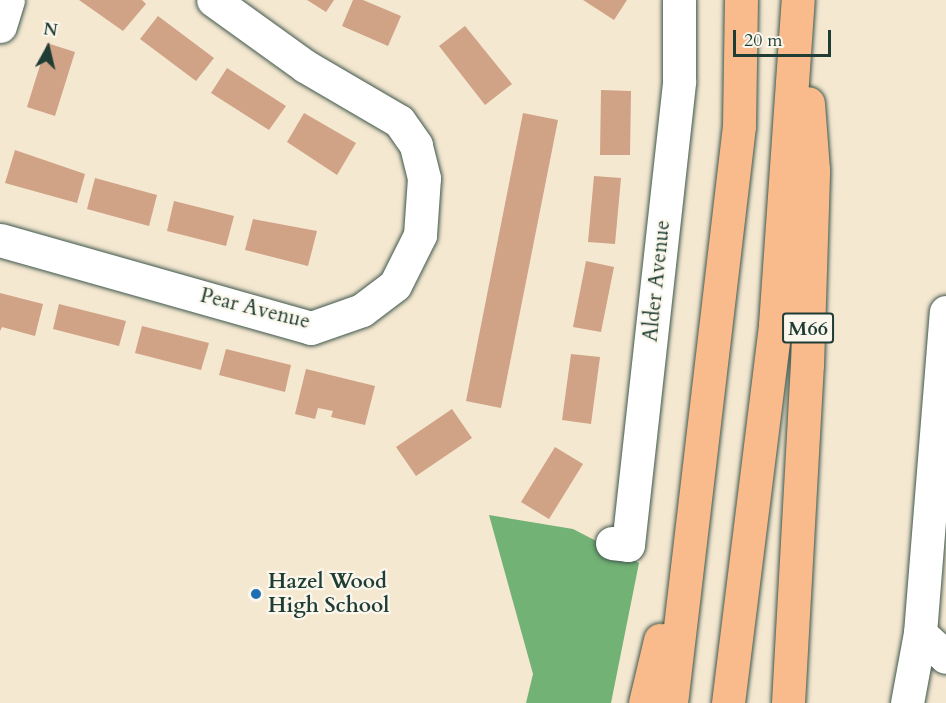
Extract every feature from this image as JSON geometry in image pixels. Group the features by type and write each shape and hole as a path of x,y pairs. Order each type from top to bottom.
{"highway":[{"path":"671,703 692,501 739,126 741,0"},
{"name":"M66","path":"728,703 743,600 775,325 799,0"},
{"name":"M66","path":"788,703 807,365 813,170 799,0"},
{"path":"645,703 692,501"}],"street":[{"path":"0,26 8,0"},
{"name":"Pear Avenue","path":"0,240 311,328 362,310 395,285 420,235 424,178 416,145 399,121 305,66 213,0"},
{"name":"Alder Avenue","path":"612,543 628,545 679,81 679,0"},
{"path":"907,703 921,633 943,405 946,312"},
{"path":"921,633 946,657"}],"green space":[{"path":"489,515 573,529 639,563 611,703 526,703 533,674"}],"building":[{"path":"79,0 142,0 146,4 123,31"},
{"path":"307,0 334,0 326,12"},
{"path":"353,0 363,0 401,16 388,46 342,26"},
{"path":"583,0 627,0 614,20"},
{"path":"158,16 214,58 196,81 140,39"},
{"path":"465,26 512,84 485,105 439,46"},
{"path":"47,43 75,52 55,116 27,107"},
{"path":"227,68 286,106 269,130 211,93"},
{"path":"601,90 631,91 630,155 600,155"},
{"path":"304,113 356,143 337,175 287,142"},
{"path":"523,113 558,120 501,408 466,401"},
{"path":"15,150 85,174 77,203 5,183"},
{"path":"594,176 621,178 615,244 588,242"},
{"path":"95,178 157,195 149,226 87,209"},
{"path":"174,201 234,216 226,246 167,231"},
{"path":"253,219 317,231 308,266 245,250"},
{"path":"586,261 614,267 601,332 573,327"},
{"path":"0,293 43,304 35,336 2,327 0,331"},
{"path":"59,304 126,321 119,346 53,329"},
{"path":"142,326 209,343 201,370 135,353"},
{"path":"226,349 291,365 285,392 219,375"},
{"path":"571,354 600,357 591,424 562,420"},
{"path":"306,369 375,386 365,425 331,417 333,411 318,408 315,419 295,414"},
{"path":"452,409 472,438 416,476 396,447"},
{"path":"555,447 583,464 549,519 521,502"}],"place":[{"name":"Hazel Wood High School","path":"256,594"}]}
